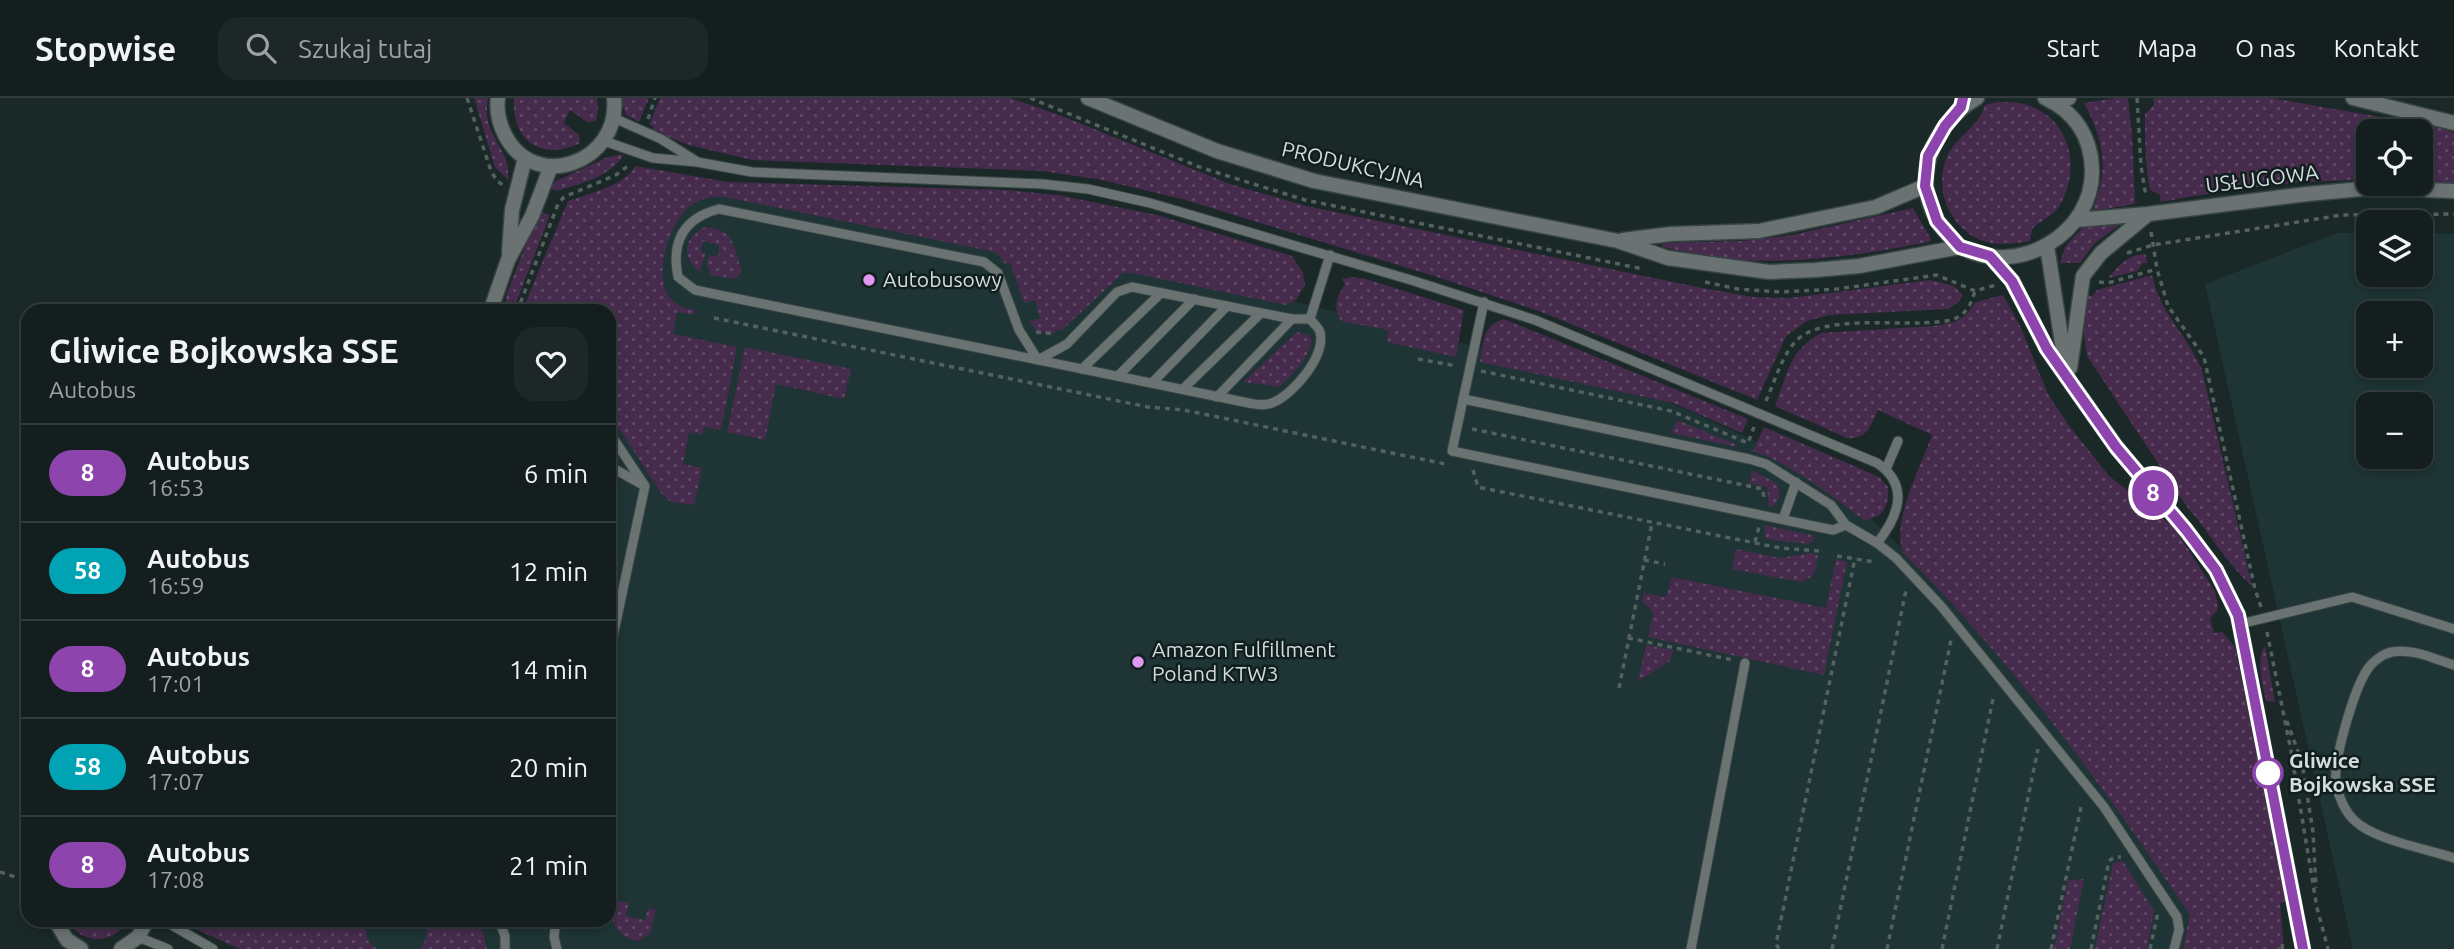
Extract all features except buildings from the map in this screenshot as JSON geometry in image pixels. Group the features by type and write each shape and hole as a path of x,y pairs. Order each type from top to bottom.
{"street":[{"path":"498,98 500,125 509,143 525,158 551,166 578,162 594,152 610,131 614,118 614,98"},
{"name":"PRODUKCYJNA","path":"1088,98 1217,151 1314,181 1618,241 1668,258 1769,272 1860,266 1960,247"},
{"path":"1977,98 1962,102 1945,126 1928,156 1925,186 1937,221 1960,247 1990,256 2031,253 2047,246 2076,220 2088,198 2092,155 2085,133 2071,114 2048,99"},
{"path":"2048,99 2069,98"},
{"path":"2353,98 2454,122"},
{"path":"508,260 512,210 525,158"},
{"path":"493,304 508,260 532,216 551,166"},
{"name":"PRODUKCYJNA","path":"1618,241 1671,234 1759,231 1876,208 1925,186"},
{"name":"USŁUGOWA","path":"2076,220 2373,188 2454,191"},
{"path":"2070,368 2083,276 2101,253 2148,214"},
{"path":"2047,246 2062,343 2081,398"},
{"path":"1990,256 2012,281 2047,349 2116,447 2216,570 2238,615 2303,949"},
{"path":"59,927 67,940 80,949"},
{"path":"121,949 138,937 143,927"}],"lane":[{"path":"614,118 661,139 697,162"},
{"path":"604,141 653,158 780,174 995,180 1088,189 1189,213 1484,302 1535,320 1877,463 1893,476 1898,495 1894,516 1877,543"},
{"path":"1038,360 1019,330 998,273 984,262 719,209 703,213 688,225 676,246 678,278 695,290 1258,405 1273,403 1290,391 1313,366 1320,348 1320,332 1310,319"},
{"path":"1310,319 1330,256"},
{"path":"1038,360 1067,344 1117,292 1132,287 1292,319 1310,319"},
{"path":"1082,369 1161,293"},
{"path":"1118,376 1194,299"},
{"path":"1484,302 1452,451 1833,530 1846,525"},
{"path":"1152,383 1227,306"},
{"path":"1183,389 1261,313"},
{"path":"1217,397 1292,319"},
{"path":"1463,399 1749,458 1766,464 1831,506 1846,525 1896,558 1960,628 2104,807 2177,917 2179,930 2175,949"},
{"path":"1886,469 1898,441"},
{"path":"616,442 645,486 616,622"},
{"path":"616,470 645,486"},
{"path":"1783,519 1796,482"},
{"path":"2240,624 2352,597 2454,629"},
{"path":"2454,665 2412,652 2391,652 2377,659 2367,670 2358,689 2341,746 2336,783 2342,803 2355,821 2382,837 2454,858"},
{"path":"1691,949 1745,663"},
{"path":"175,927 213,949"},
{"path":"502,927 505,949"},
{"path":"555,927 557,949"},
{"path":"138,937 168,949"}],"path":[{"path":"467,98 491,171 497,181 518,192"},
{"path":"646,127 656,98"},
{"path":"2137,98 2141,166 2157,269 2168,306 2204,357 2255,589 2264,618 2316,908 2328,949"},
{"path":"520,304 558,204 564,197 616,175 628,166 632,158"},
{"path":"537,198 558,204"},
{"path":"2120,260 2128,253 2153,245 2342,215 2454,214"},
{"path":"2106,274 2099,282 2108,283 2157,269"},
{"path":"1418,359 1671,411 1748,443 1787,353 1797,340 1809,331 1827,325 1934,322 1957,318 1970,306 1975,291"},
{"path":"713,318 1451,465"},
{"path":"1483,382 1485,372"},
{"path":"1472,429 1763,489 1764,507"},
{"path":"1465,468 1474,470 1478,488 1780,548 1819,551"},
{"path":"1744,485 1746,477"},
{"path":"1619,688 1652,523"},
{"path":"1755,542 1760,524"},
{"path":"1837,556 1875,562"},
{"path":"1779,949 1776,944 1855,558"},
{"path":"1644,560 1665,564"},
{"path":"1832,949 1906,590"},
{"path":"1628,638 1745,663"},
{"path":"1887,949 1951,638"},
{"path":"1942,949 1995,692"},
{"path":"2282,709 2302,763 2314,832 2316,908"},
{"path":"1997,949 2039,746"},
{"path":"2051,949 2082,800"},
{"path":"2091,949 2109,861 2114,857 2122,857 2127,862"},
{"path":"0,872 21,879"},
{"path":"2150,949 2158,912 2152,902"}],"shaded area":[{"path":"474,98 488,98 488,121 506,159 509,181 495,167"},
{"path":"514,98 597,98 596,121 587,122 570,110 564,123 579,135 580,143 553,150 541,148 523,136 514,113"},
{"path":"620,98 649,98 639,122 626,115"},
{"path":"660,98 1010,98 1062,116 1230,184 1306,206 1702,288 1753,297 1790,298 1930,280 1954,286 1963,295 1959,302 1948,309 1829,315 1807,321 1786,336 1757,400 1539,311 1182,199 1097,179 1042,171 752,160 689,145 652,131 653,126 649,125"},
{"path":"2128,98 2135,204 2092,211 2103,169 2100,143 2084,103"},
{"path":"2271,98 2392,119 2356,119 2356,180 2264,186 2161,202 2160,195 2150,190 2146,162 2145,114 2154,105 2153,99"},
{"path":"1998,102 2026,105 2048,116 2064,137 2069,150 2070,178 2066,192 2057,209 2032,229 2030,241 2000,244 1979,239 1958,224 1945,201 1942,175 1948,154 1977,121 1985,105"},
{"path":"2433,126 2454,133 2454,183 2433,182"},
{"path":"624,154 619,162 604,174 557,191 549,188 556,181 608,157"},
{"path":"635,166 728,182 1007,190 1058,195 1157,215 1292,256 1303,273 1305,285 1296,300 1286,305 1123,273 1061,331 1059,329 1054,333 1046,333 1036,330 1032,325 1030,321 1040,318 1035,300 1024,303 1010,262 1005,264 998,254 725,197 702,200 689,207 681,216 668,241 664,256 664,285 669,297 681,306 695,310 693,315 677,312 673,334 737,347 721,430 704,427 702,435 689,432 683,464 702,468 694,505 671,502 661,493 616,424 616,304 525,304 568,201 615,183"},
{"path":"696,183 1288,300 1633,386 1758,442 1857,505 1963,607 2108,785 2214,949 304,949 278,927 616,927 616,320"},
{"path":"1913,208 1931,239 1929,242 1853,255 1777,261 1717,258 1662,247 1663,243 1743,241 1792,235"},
{"path":"539,211 550,215 516,304 505,304 507,293"},
{"path":"2122,223 2095,243 2080,263 2060,263 2065,247 2084,226"},
{"path":"705,227 722,231 731,240 742,272 734,279 711,275 707,264 709,255 718,257 719,245 703,241 701,252 705,254 700,272 689,260 689,242"},
{"path":"2337,233 2356,233 2356,287 2433,287 2433,233 2454,234 2454,949 2353,949 2205,284"},
{"path":"2145,254 2148,263 2143,263 2137,271 2108,278 2129,259"},
{"path":"2152,275 2168,314 2202,370 2252,586 2234,568 2187,507 2087,356 2081,315 2085,295 2092,296 2097,290"},
{"path":"1352,277 1464,310 1456,357 1387,342 1388,330 1341,321 1336,307 1339,294 1345,285 1342,279"},
{"path":"2003,295 2020,326 2048,394 2067,423 2109,476 2174,527 2214,590 2217,611 2210,618 2214,633 2222,632 2235,647 2287,902 2280,903 2284,949 2183,949 2190,915 2124,820 2056,727 2019,682 1903,553 1900,540 1904,510 1932,435 1878,410 1863,434 1847,438 1775,406 1795,356 1821,333 1934,326 1955,322 1966,315 1976,302"},
{"path":"1504,319 1748,419 1742,433 1673,403 1480,362 1487,330"},
{"path":"1297,332 1312,339 1307,354 1290,377 1279,387 1243,382"},
{"path":"745,347 851,369 844,399 776,384 765,440 727,432"},
{"path":"1677,420 1737,445 1737,447 1671,433"},
{"path":"1764,427 1879,477 1888,487 1884,510 1876,517 1864,520 1797,472 1753,451"},
{"path":"1752,470 1778,484 1780,496 1775,505 1769,507 1767,487 1749,483"},
{"path":"1764,525 1815,538 1809,544 1765,539"},
{"path":"1736,549 1780,558 1810,553 1818,555 1812,575 1800,582 1732,569"},
{"path":"1836,559 1847,562 1824,675 1648,637 1653,612 1642,601 1644,593 1666,597 1672,577 1826,608"},
{"path":"1646,645 1673,650 1670,661 1638,681"},
{"path":"2265,646 2275,702 2266,701 2262,680 2260,666"},
{"path":"2123,861 2154,911 2147,949 2095,949 2113,863"},
{"path":"2084,879 2070,949 2054,949 2068,880"},
{"path":"616,900 629,903 626,916 645,920 648,908 656,910 650,934 638,941 620,932 616,926"},
{"path":"72,927 122,927 114,935 97,939 89,938"},
{"path":"366,927 367,940 377,949 240,949 193,928"},
{"path":"482,927 487,949 420,949 427,935 427,928"}],"bus line":[{"name":"8","path":"1963,98 1961,107 1945,126 1928,156 1925,186 1930,206 1937,221 1960,247 1990,256 2012,281 2047,349 2081,398 2116,447 2216,570 2238,615 2303,949"}],"place":[{"name":"Autobusowy","path":"869,280"},
{"name":"Amazon Fulfillment Poland KTW3","path":"1138,662"},
{"name":"Gliwice Bojkowska SSE","path":"2268,773"}]}
